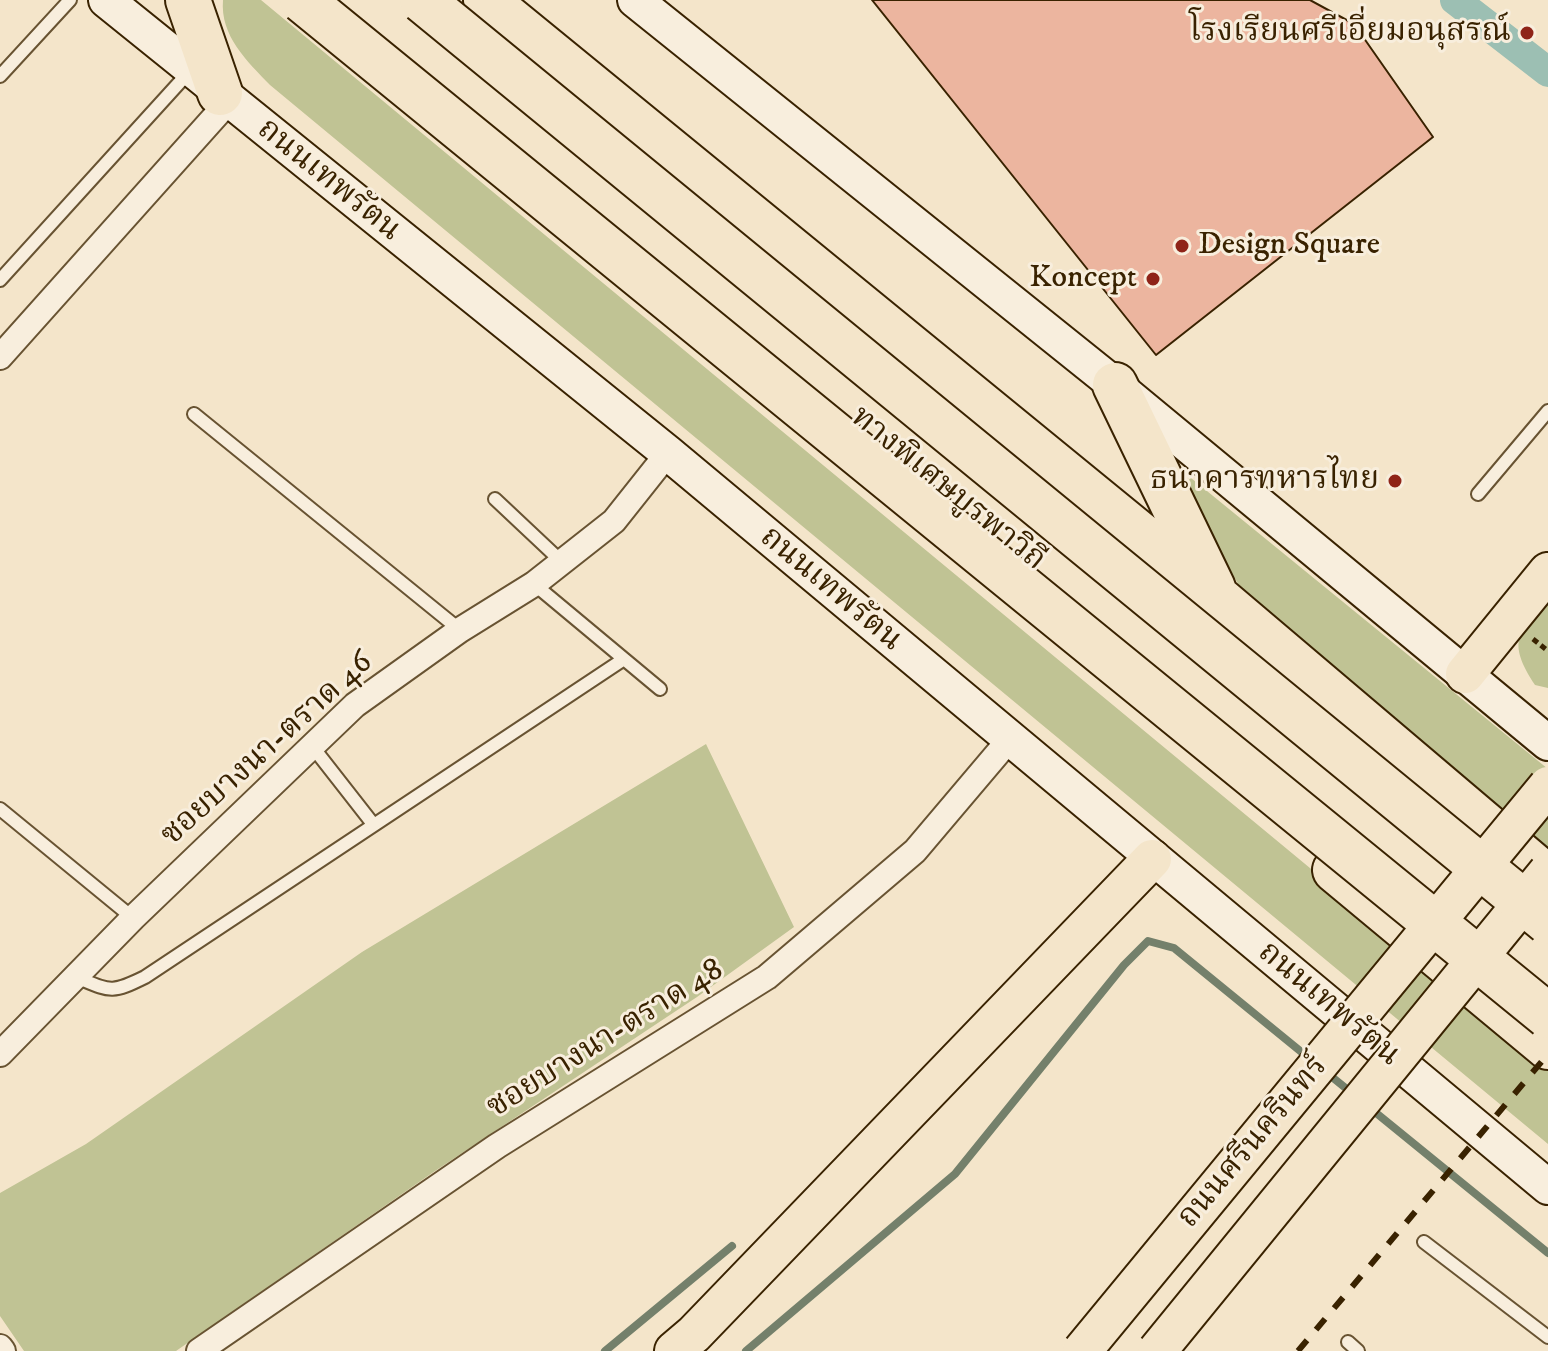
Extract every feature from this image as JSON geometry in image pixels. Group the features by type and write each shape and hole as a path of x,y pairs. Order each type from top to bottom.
{"highway":[{"path":"188,0 213,88"},
{"path":"287,0 1548,1047"},
{"path":"302,0 1548,1016"},
{"name":"ทางพิเศษบูรพาวิถี","path":"346,0 1548,981"},
{"name":"ทางพิเศษบูรพาวิถี","path":"422,0 1548,922"},
{"path":"486,0 1218,598 1548,875"},
{"path":"1115,385 1218,598"}],"main road":[{"name":"ถนนเทพรัตน","path":"106,0 668,453 1548,1187"},
{"path":"635,0 1115,385 1548,743"},
{"path":"1465,674 1548,572"},
{"name":"ถนนศรีนครินทร์","path":"1082,1351 1548,786"},
{"path":"674,1351 857,1167 1152,859"},
{"name":"ถนนศรีนครินทร์","path":"1157,1351 1548,875"}],"street":[{"path":"0,357 213,88"},
{"name":"ซอยบางนา-ตราด 46","path":"0,1054 133,918 355,705 460,630 534,584 614,521 668,453"},
{"name":"ซอยบางนา-ตราด 48","path":"199,1351 497,1146 767,977 915,851 1009,740"}],"lane":[{"path":"0,76 70,0"},
{"path":"0,280 213,88"},
{"path":"1478,494 1548,411"},
{"path":"194,414 460,630"},
{"path":"495,499 562,562"},
{"path":"534,584 660,689"},
{"path":"76,977 106,990 120,990 145,977 624,659"},
{"path":"312,746 373,824"},
{"path":"0,809 133,918"},
{"path":"1424,1242 1548,1337"}],"green space":[{"path":"223,0 261,0 1548,1065 1548,1144 270,85 244,57 230,36 223,13"},
{"path":"1191,478 1548,769 1548,862 1253,610 1182,486"},
{"path":"1548,597 1548,688 1535,685 1526,670 1519,638 1529,619"},
{"path":"706,744 794,927 697,997 435,1171 176,1351 24,1351 0,1316 0,1193 86,1144 362,952"}],"building":[{"name":"Design Square","path":"872,0 1310,0 1354,24 1433,137 1156,355"}],"waterway":[{"path":"1455,0 1548,72"},
{"path":"746,1351 955,1174 1124,965 1148,941 1174,948 1310,1059"},
{"path":"1327,1073 1353,1094"},
{"path":"1370,1108 1548,1253"},
{"path":"605,1351 732,1246"}],"railway":[{"path":"1298,1351 1548,1054"}],"place":[{"name":"โรงเรียนศรีเอี่ยมอนุสรณ์","path":"1527,33"},
{"name":"Design Square","path":"1182,246"},
{"name":"Koncept","path":"1153,279"},
{"name":"ธนาคารทหารไทย","path":"1395,481"}]}
